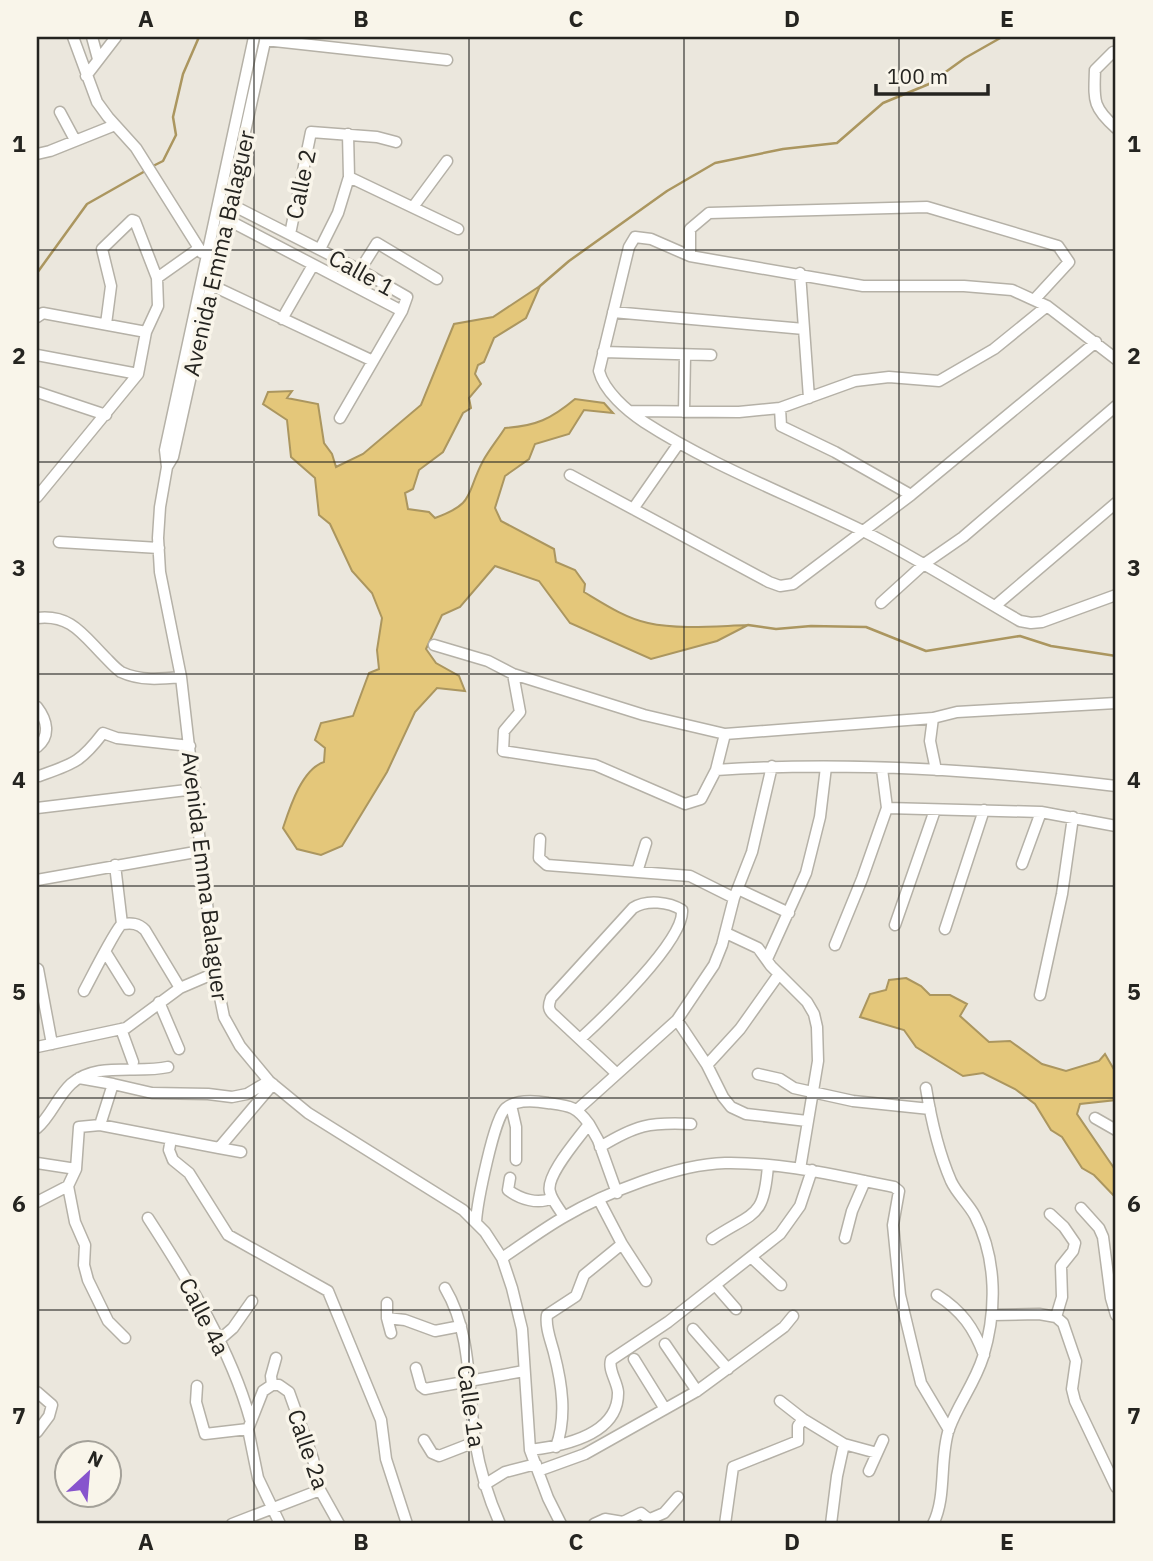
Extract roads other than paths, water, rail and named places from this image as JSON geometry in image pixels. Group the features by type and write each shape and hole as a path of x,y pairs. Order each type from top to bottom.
{"street":[{"path":"73,37 97,102 136,148 160,182 202,253 216,264"},
{"path":"92,37 98,59"},
{"path":"86,76 116,37"},
{"path":"262,38 447,60"},
{"name":"Avenida Emma Balaguer","path":"262,38 202,253 165,450 167,467 160,507 160,572 181,677 215,973 225,1017 232,1032 240,1046 271,1082 325,1125 458,1207 477,1222 502,1258 522,1329 530,1450 561,1524"},
{"path":"1116,52 1095,70 1094,94 1099,113 1116,128"},
{"name":"Avenida Emma Balaguer","path":"167,467 173,457 230,205 251,81"},
{"path":"60,112 75,140"},
{"path":"37,154 115,125"},
{"name":"Calle 2","path":"290,234 310,134 314,131 348,134"},
{"path":"320,249 338,214 349,177 348,134 396,142"},
{"path":"413,207 447,161"},
{"path":"349,177 458,229"},
{"name":"Calle 1","path":"230,205 320,249 407,297 402,311 340,418"},
{"path":"690,256 690,229 709,213 927,207 1058,246 1069,262 1034,300"},
{"path":"226,219 402,311"},
{"path":"37,497 138,374 146,332 158,306 157,278 135,221 132,220 102,249 111,286 106,324"},
{"path":"1116,359 1046,306 1012,290 964,286 863,286 690,256 651,239 635,237 629,247 599,370 601,379 630,411 679,443 864,532 1020,621 1031,624 1042,622 1116,595"},
{"path":"360,270 377,243 437,279"},
{"path":"157,278 202,253"},
{"path":"282,319 313,265"},
{"path":"800,274 809,398"},
{"path":"211,285 373,361"},
{"path":"630,411 739,412 780,408 855,381 889,377 939,381 995,349 1046,306"},
{"path":"37,317 43,313 146,332"},
{"path":"613,313 804,329"},
{"path":"570,475 769,583 780,586 793,584 911,495 1096,342"},
{"path":"603,352 711,355"},
{"path":"37,355 138,374"},
{"path":"684,412 685,355"},
{"path":"37,392 106,415"},
{"path":"881,603 923,564 973,529 1116,406"},
{"path":"780,408 781,426 835,452 911,495"},
{"path":"633,509 679,443"},
{"path":"995,606 1116,503"},
{"path":"59,542 159,548"},
{"path":"37,618 58,618 72,624 117,670 133,677 181,677"},
{"path":"434,645 488,661 513,674 644,715 725,734 933,718 957,712 1116,703"},
{"path":"513,674 520,712 504,731 503,751 595,765 685,804 701,799 716,769 725,734"},
{"path":"37,747 46,735 47,726 39,714"},
{"path":"933,718 930,741 936,770"},
{"path":"39,776 71,765 88,752 103,733 117,738 190,746"},
{"path":"716,769 772,766 936,770 1015,774 1116,786"},
{"path":"578,1109 677,1020 714,965 752,852 772,766"},
{"path":"766,959 806,873 821,817 826,767"},
{"path":"835,945 887,808 882,769"},
{"path":"37,807 195,789"},
{"path":"887,808 1041,812 1116,826"},
{"path":"895,925 935,810"},
{"path":"945,929 984,810"},
{"path":"1022,864 1041,812"},
{"path":"1040,995 1062,894 1073,817"},
{"path":"540,839 539,858 547,865 690,876 789,913"},
{"path":"637,872 646,843"},
{"path":"37,880 201,851"},
{"path":"115,865 122,924"},
{"path":"580,1040 627,994 649,968 677,927 682,918 682,910 669,904 652,903 639,904 633,908 554,994 549,1003 550,1012 580,1040 616,1073"},
{"path":"84,991 118,927 131,923 140,925 145,930 180,988"},
{"path":"726,933 758,948 807,1002 814,1014 818,1051 800,1169"},
{"path":"106,953 129,990"},
{"path":"37,969 52,1044"},
{"path":"37,1047 121,1029 180,988 215,973"},
{"path":"707,1065 740,1029 779,974"},
{"path":"159,1002 179,1049"},
{"path":"677,1020 731,1107 746,1114 807,1121"},
{"path":"121,1029 133,1062"},
{"path":"37,1128 59,1096 79,1078 100,1071 153,1070 168,1066"},
{"path":"758,1074 780,1079 794,1088 853,1101 930,1109"},
{"path":"79,1078 152,1093 240,1097 271,1082"},
{"path":"219,1148 271,1082"},
{"path":"100,1125 113,1084"},
{"path":"926,1088 941,1154 952,1184 974,1213 983,1234 992,1271 992,1315 984,1355 975,1381 949,1430 933,1524"},
{"path":"477,1222 477,1205 496,1129 503,1111 511,1105 538,1101 578,1109 600,1147 617,1193"},
{"path":"511,1105 516,1128 516,1160"},
{"path":"1095,1118 1116,1130"},
{"path":"564,1217 549,1190 551,1178 589,1124"},
{"path":"600,1147 638,1126 691,1124"},
{"path":"125,1338 108,1321 88,1280 84,1265 85,1245 75,1222 68,1186 76,1169 79,1127 100,1125 241,1152"},
{"path":"172,1139 169,1150 173,1160 189,1172 228,1235 328,1291 380,1420 386,1459 407,1524"},
{"path":"37,1163 76,1169"},
{"path":"502,1258 564,1217 599,1200 695,1166 725,1163 812,1170 897,1188 899,1191 893,1225 900,1295 921,1383 949,1430"},
{"path":"712,1238 760,1208 766,1191 768,1166"},
{"path":"530,1450 555,1447 587,1436 611,1417 618,1390 610,1367 611,1360 668,1322 780,1234 800,1206 812,1170"},
{"path":"510,1178 508,1190 512,1194 532,1201 547,1201 552,1198"},
{"path":"845,1238 852,1211 865,1181"},
{"path":"37,1202 68,1186"},
{"path":"599,1200 622,1244 646,1281"},
{"path":"1081,1208 1103,1237 1116,1315"},
{"path":"1050,1214 1064,1227 1075,1243 1073,1251 1061,1266 1062,1297 1056,1317"},
{"name":"Calle 4a","path":"148,1218 181,1270 240,1387 258,1478 280,1524"},
{"path":"555,1447 562,1429 563,1410 547,1315 576,1296 584,1275 622,1244"},
{"path":"751,1257 781,1285"},
{"path":"715,1285 736,1309"},
{"name":"Calle 1a","path":"445,1289 455,1304 461,1326 475,1442 484,1485 500,1524"},
{"path":"937,1295 964,1315 984,1355"},
{"path":"218,1341 233,1328 252,1301"},
{"path":"387,1303 391,1333"},
{"path":"992,1315 1039,1314 1056,1317 1063,1323 1076,1361 1072,1390 1075,1401 1116,1487"},
{"path":"484,1485 505,1472 537,1468 585,1454 697,1391 784,1327 793,1317"},
{"path":"387,1318 405,1320 435,1331 461,1326"},
{"path":"693,1329 727,1369"},
{"path":"665,1344 697,1391"},
{"path":"197,1386 197,1402 205,1434 249,1424 263,1391 272,1385 272,1370 276,1358"},
{"path":"634,1359 665,1409"},
{"path":"415,1368 421,1387 425,1389 524,1371"},
{"name":"Calle 2a","path":"272,1385 279,1385 289,1392 313,1459 320,1490 339,1524"},
{"path":"37,1392 52,1405 49,1416 37,1432"},
{"path":"780,1401 803,1419 844,1444 877,1453"},
{"path":"725,1524 733,1467 798,1441 798,1426 803,1419"},
{"path":"424,1440 432,1453 439,1456 475,1442"},
{"path":"869,1471 883,1440"},
{"path":"831,1524 844,1444"},
{"path":"232,1524 320,1490"},
{"path":"594,1524 605,1519 623,1522 638,1513 652,1522 678,1497"}],"waterway":[{"path":"153,166 163,161 176,135 173,117 183,74 199,37"},
{"path":"540,286 569,261 667,191 715,163 783,149 837,143 883,103 929,84 965,58 1002,37"},
{"path":"37,273 87,204 147,170"},
{"path":"748,625 776,629 811,626 866,627 926,651 1020,636 1051,646 1116,656"}]}
